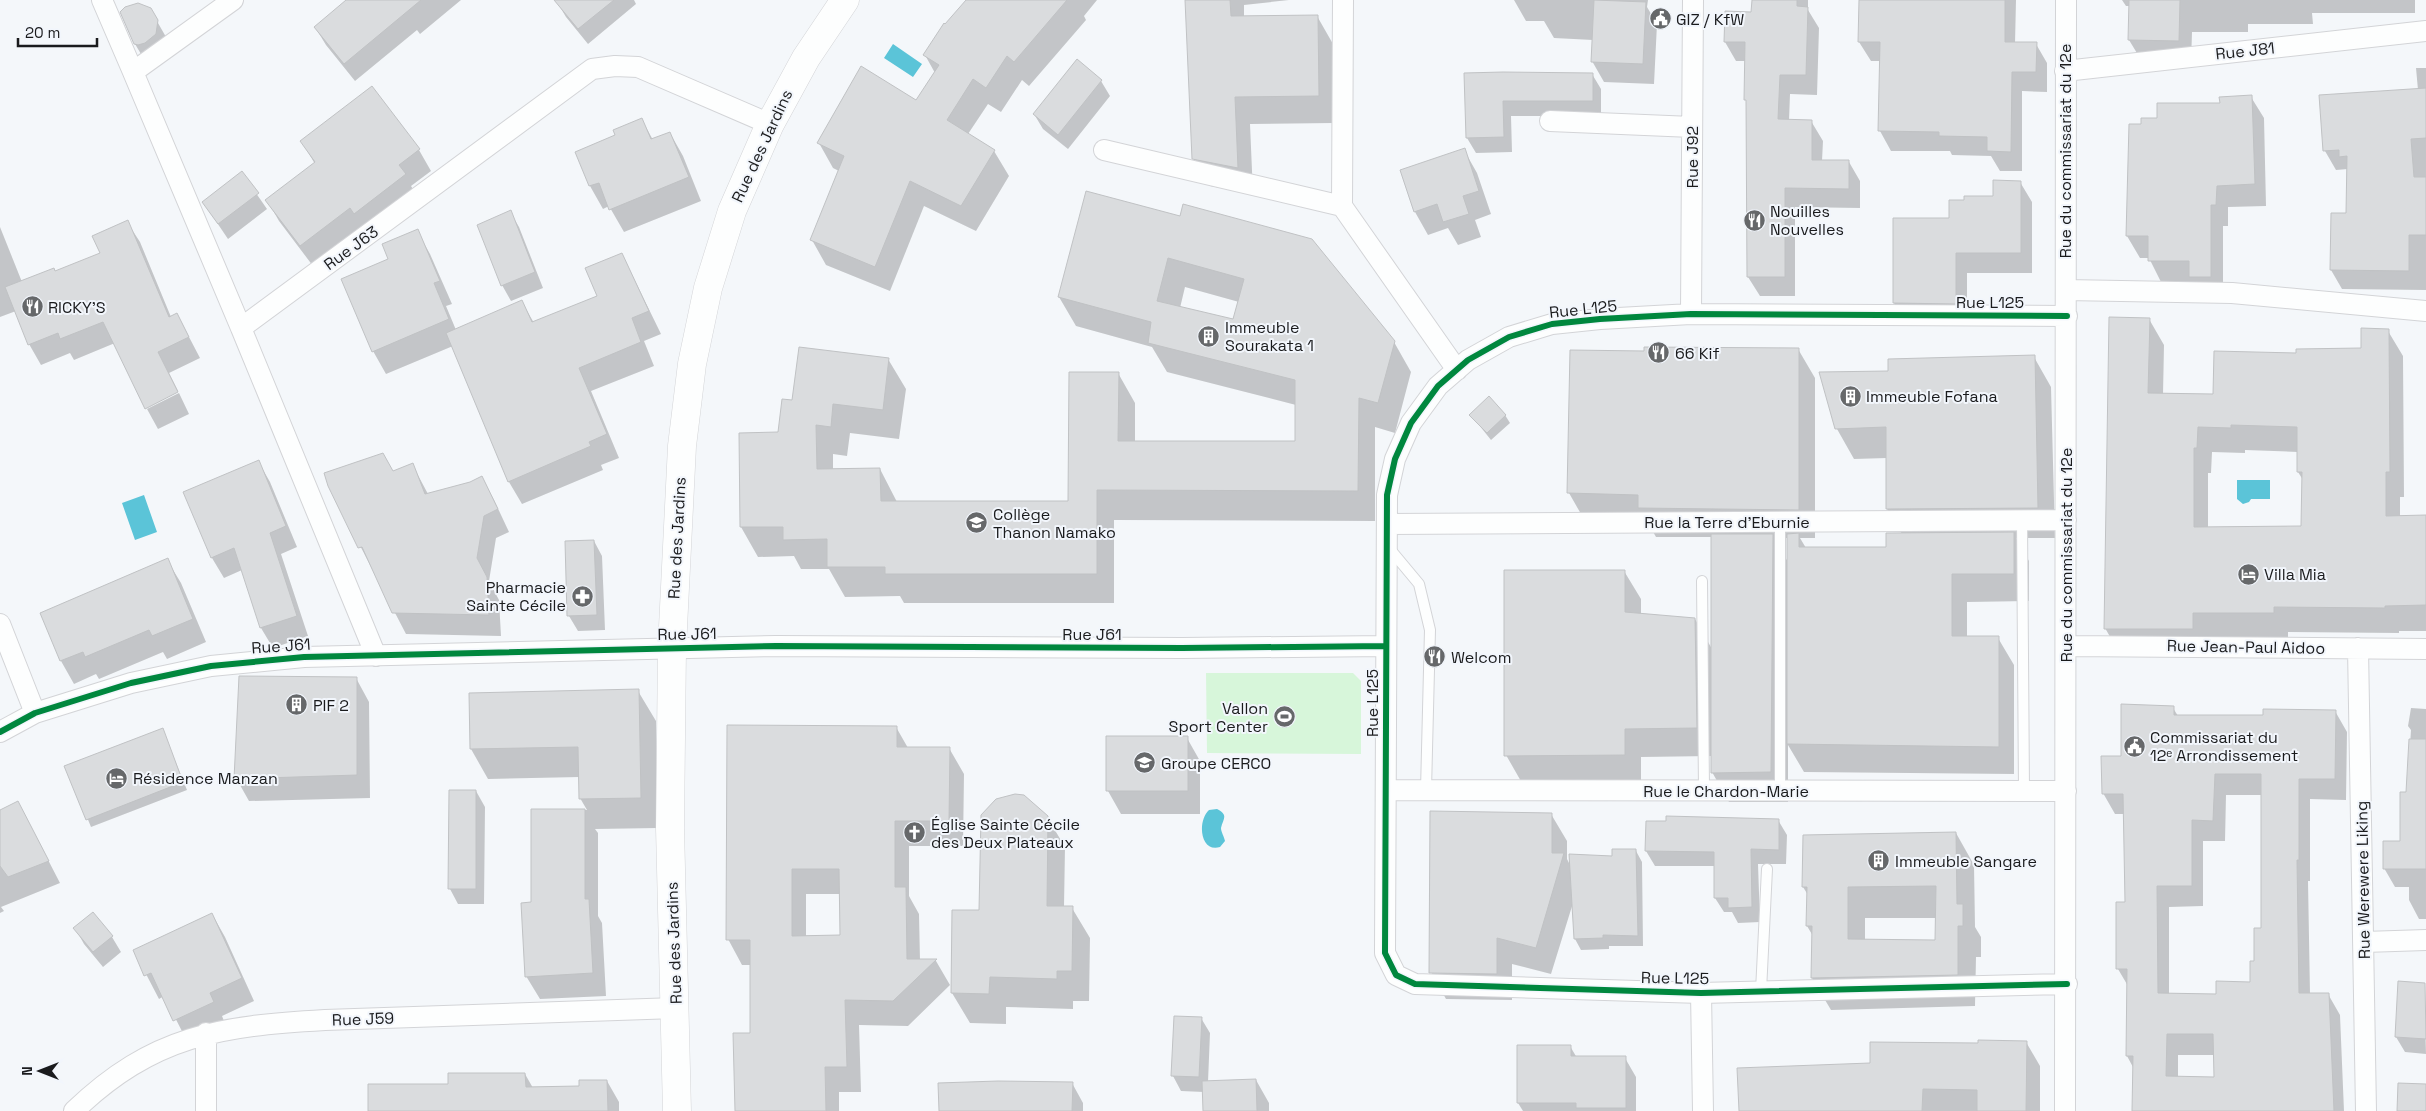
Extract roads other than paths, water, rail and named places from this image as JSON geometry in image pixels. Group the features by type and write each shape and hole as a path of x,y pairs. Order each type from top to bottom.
{"main road":[{"name":"Rue des Jardins","path":"677,1111 676,1008 670,828 672,648 682,446 692,364 708,288 732,211 770,124 806,58 845,0"}],"street":[{"path":"102,0 241,328 376,656"},
{"path":"133,72 233,0"},
{"path":"1343,0 1342,206 1457,370"},
{"name":"Rue J92","path":"1691,314 1693,0"},
{"name":"Rue du commissariat du 12e","path":"2065,1111 2067,984 2066,0"},
{"name":"Rue J81","path":"2065,71 2426,31"},
{"name":"Rue J63","path":"241,328 592,69 616,66 638,67 770,124"},
{"path":"1550,120 1692,127"},
{"path":"1104,150 1342,206"},
{"path":"2066,290 2232,293 2426,311"},
{"name":"Rue L125","path":"2067,316 1691,314 1600,319 1552,324 1509,337 1468,360 1438,386 1411,423 1395,459 1387,494 1385,953 1396,975 1415,984 1701,993 2067,984"},
{"name":"Rue la Terre d'Eburnie","path":"1387,524 2066,520"},
{"path":"0,624 35,713"},
{"name":"Rue J61","path":"0,732 35,713 132,683 211,666 304,657 776,646 1182,648 1386,646"},
{"name":"Rue Jean-Paul Aidoo","path":"2067,646 2426,649"},
{"name":"Rue Werewere Liking","path":"2358,648 2366,1111"},
{"name":"Rue le Chardon-Marie","path":"1386,790 2066,791"},
{"path":"2364,942 2426,940"},
{"path":"1701,993 1703,1111"},
{"name":"Rue J59","path":"74,1111 127,1068 160,1050 206,1033 266,1024 324,1020 676,1008"},
{"path":"206,1033 206,1111"}],"lane":[{"path":"2022,520 2024,791"},
{"path":"1780,522 1780,791"},
{"path":"1387,545 1418,584 1430,630 1426,790"},
{"path":"1702,581 1704,790"},
{"path":"1761,991 1767,870"}],"water":[{"path":"893,44 922,64 913,77 884,58"},
{"path":"2237,480 2270,480 2270,499 2251,499 2243,504 2237,499"},
{"path":"144,495 157,532 135,540 122,503"},
{"path":"1217,809 1224,815 1221,831 1225,841 1220,847 1213,848 1205,841 1202,835 1202,828 1205,815 1209,810"}],"place":[{"name":"GIZ / KfW","path":"1660,19"},
{"name":"Nouilles Nouvelles","path":"1754,220"},
{"name":"RICKY'S","path":"32,307"},
{"name":"Immeuble Sourakata 1","path":"1209,336"},
{"name":"66 Kif","path":"1659,353"},
{"name":"Immeuble Fofana","path":"1850,396"},
{"name":"Collège Thanon Namako","path":"977,523"},
{"name":"Villa Mia","path":"2248,574"},
{"name":"Pharmacie Sainte Cécile","path":"582,596"},
{"name":"Welcom","path":"1435,657"},
{"name":"PIF 2","path":"297,705"},
{"name":"Vallon Sport Center","path":"1284,717"},
{"name":"Commissariat du 12ᵉ Arrondissement","path":"2134,746"},
{"name":"Groupe CERCO","path":"1145,763"},
{"name":"Résidence Manzan","path":"117,778"},
{"name":"Église Sainte Cécile des Deux Plateaux","path":"915,833"},
{"name":"Immeuble Sangare","path":"1879,861"}]}
